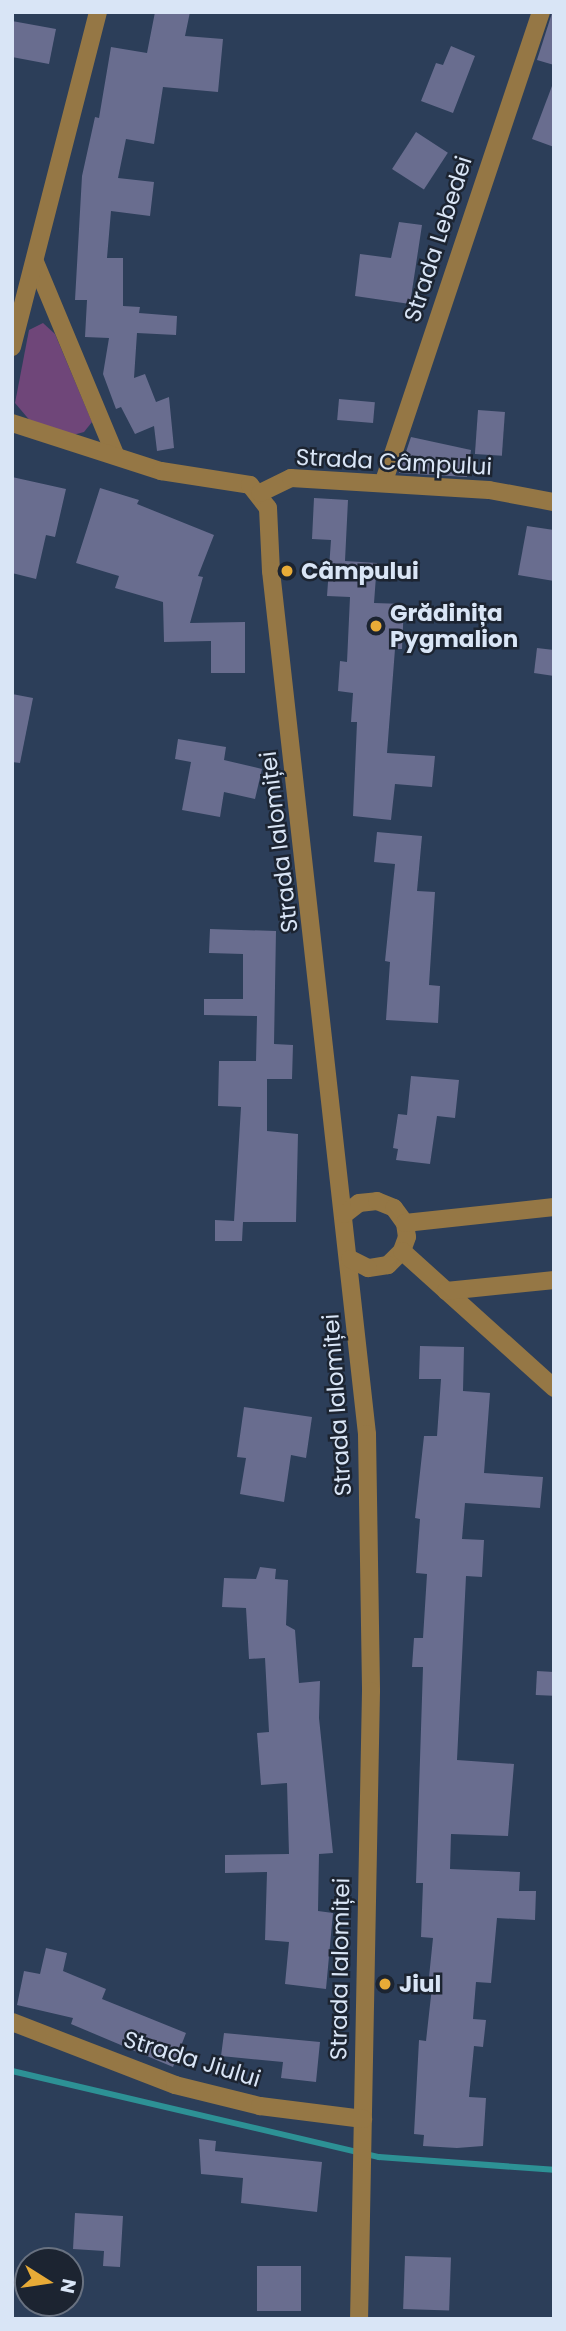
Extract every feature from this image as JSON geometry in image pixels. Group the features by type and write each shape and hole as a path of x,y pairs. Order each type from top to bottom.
{"street":[{"path":"12,347 98,12"},
{"name":"Strada Lebedei","path":"384,481 541,12"},
{"path":"35,262 115,454"},
{"path":"12,424 115,454 161,471 250,485 260,493"},
{"name":"Strada Câmpului","path":"260,493 291,478 384,481 489,490 554,502"},
{"name":"Strada Ialomiței","path":"260,493 268,508 271,571 350,1259 370,1508 371,1690 359,2319"},
{"path":"345,1214 359,1203 377,1200 394,1208 405,1223 402,1251 388,1265 368,1268 350,1259"},
{"path":"405,1223 554,1207"},
{"path":"402,1251 554,1388"},
{"path":"446,1292 554,1280"},
{"name":"Strada Jiului","path":"12,2022 175,2084 260,2106 363,2119"}],"shaded area":[{"path":"43,323 55,334 92,422 84,432 73,435 32,423 15,403 29,330"}],"building":[{"path":"155,12 190,12 185,36 223,39 218,92 163,87 154,144 126,139 118,178 154,182 150,216 111,211 107,258 123,258 123,306 140,307 139,313 177,316 176,335 137,333 134,378 145,374 156,402 169,397 174,448 157,451 154,426 135,434 121,407 116,409 103,374 109,338 85,337 87,300 75,300 82,176 95,117 99,118 111,47 147,53"},
{"path":"554,13 554,65 537,60"},
{"path":"12,21 56,29 49,64 12,57"},
{"path":"451,46 475,56 453,113 421,101 436,63 443,65"},
{"path":"552,86 554,87 554,147 532,139"},
{"path":"416,132 448,153 424,190 392,169"},
{"path":"399,222 422,225 410,304 355,296 360,254 391,258"},
{"path":"339,399 375,402 373,423 337,420"},
{"path":"478,410 505,412 502,456 475,454"},
{"path":"411,437 471,450 467,477 399,473"},
{"path":"12,477 66,489 55,537 46,535 36,579 12,573"},
{"path":"100,488 139,500 137,504 214,535 198,576 203,577 190,623 245,622 245,673 211,673 211,641 164,642 163,602 115,588 119,576 76,563"},
{"path":"314,498 348,500 345,561 377,563 374,603 404,604 402,649 395,649 387,753 435,756 432,787 395,784 391,820 353,816 357,722 351,722 353,693 338,691 340,661 347,662 350,597 327,596 331,540 312,539"},
{"path":"527,526 554,530 554,581 518,575"},
{"path":"537,648 554,650 554,676 534,673"},
{"path":"12,694 33,698 20,763 12,762"},
{"path":"178,739 226,747 224,760 262,769 255,799 224,792 220,817 182,810 191,762 175,759"},
{"path":"377,832 422,836 417,891 435,892 429,985 440,986 438,1023 386,1020 390,962 385,961 395,864 374,862"},
{"path":"210,929 276,931 274,1044 293,1045 292,1079 267,1079 267,1131 298,1134 296,1222 243,1222 242,1241 215,1241 215,1220 234,1221 241,1107 218,1106 219,1061 256,1061 257,1016 204,1015 204,999 243,999 243,954 209,953"},
{"path":"411,1076 459,1080 455,1118 437,1116 430,1164 396,1160 398,1149 393,1148 398,1114 407,1115"},
{"path":"420,1346 464,1347 463,1391 490,1393 484,1473 543,1477 540,1508 465,1503 462,1539 484,1540 482,1577 466,1576 457,1760 514,1764 508,1836 451,1834 450,1869 520,1872 519,1891 536,1891 535,1920 497,1918 491,1983 476,1982 473,2019 486,2020 483,2047 474,2046 469,2097 486,2098 483,2146 457,2148 423,2146 424,2135 414,2134 419,2040 426,2041 433,1978 429,1977 433,1938 421,1937 423,1883 416,1883 423,1667 412,1667 414,1638 423,1638 427,1574 416,1573 420,1519 415,1518 424,1436 437,1436 441,1379 419,1379"},
{"path":"244,1407 312,1417 306,1458 291,1455 284,1502 240,1494 246,1458 237,1457"},
{"path":"260,1567 276,1569 275,1579 288,1580 286,1625 295,1630 299,1683 320,1681 319,1718 333,1853 319,1854 318,1911 333,1913 326,1989 285,1984 289,1942 265,1940 267,1872 225,1873 225,1855 289,1854 287,1783 261,1785 257,1733 269,1732 265,1658 249,1659 246,1608 222,1607 224,1578 256,1579"},
{"path":"537,1671 554,1672 553,1696 536,1695"},
{"path":"46,1948 67,1953 63,1971 106,1989 102,1999 186,2033 173,2067 71,2024 73,2018 17,2005 24,1971 40,1974"},
{"path":"224,2033 320,2042 316,2082 281,2078 283,2062 221,2056"},
{"path":"199,2139 216,2141 215,2151 322,2162 317,2212 241,2203 243,2178 201,2174"},
{"path":"75,2213 123,2216 120,2267 103,2266 104,2251 73,2247"},
{"path":"405,2256 451,2258 449,2311 403,2309"},
{"path":"257,2266 301,2266 301,2311 257,2311"}],"waterway":[{"path":"12,2071 379,2157 554,2170"}],"place":[{"name":"Câmpului","path":"287,571"},
{"name":"Grădinița Pygmalion","path":"376,626"},
{"name":"Jiul","path":"385,1984"}]}
